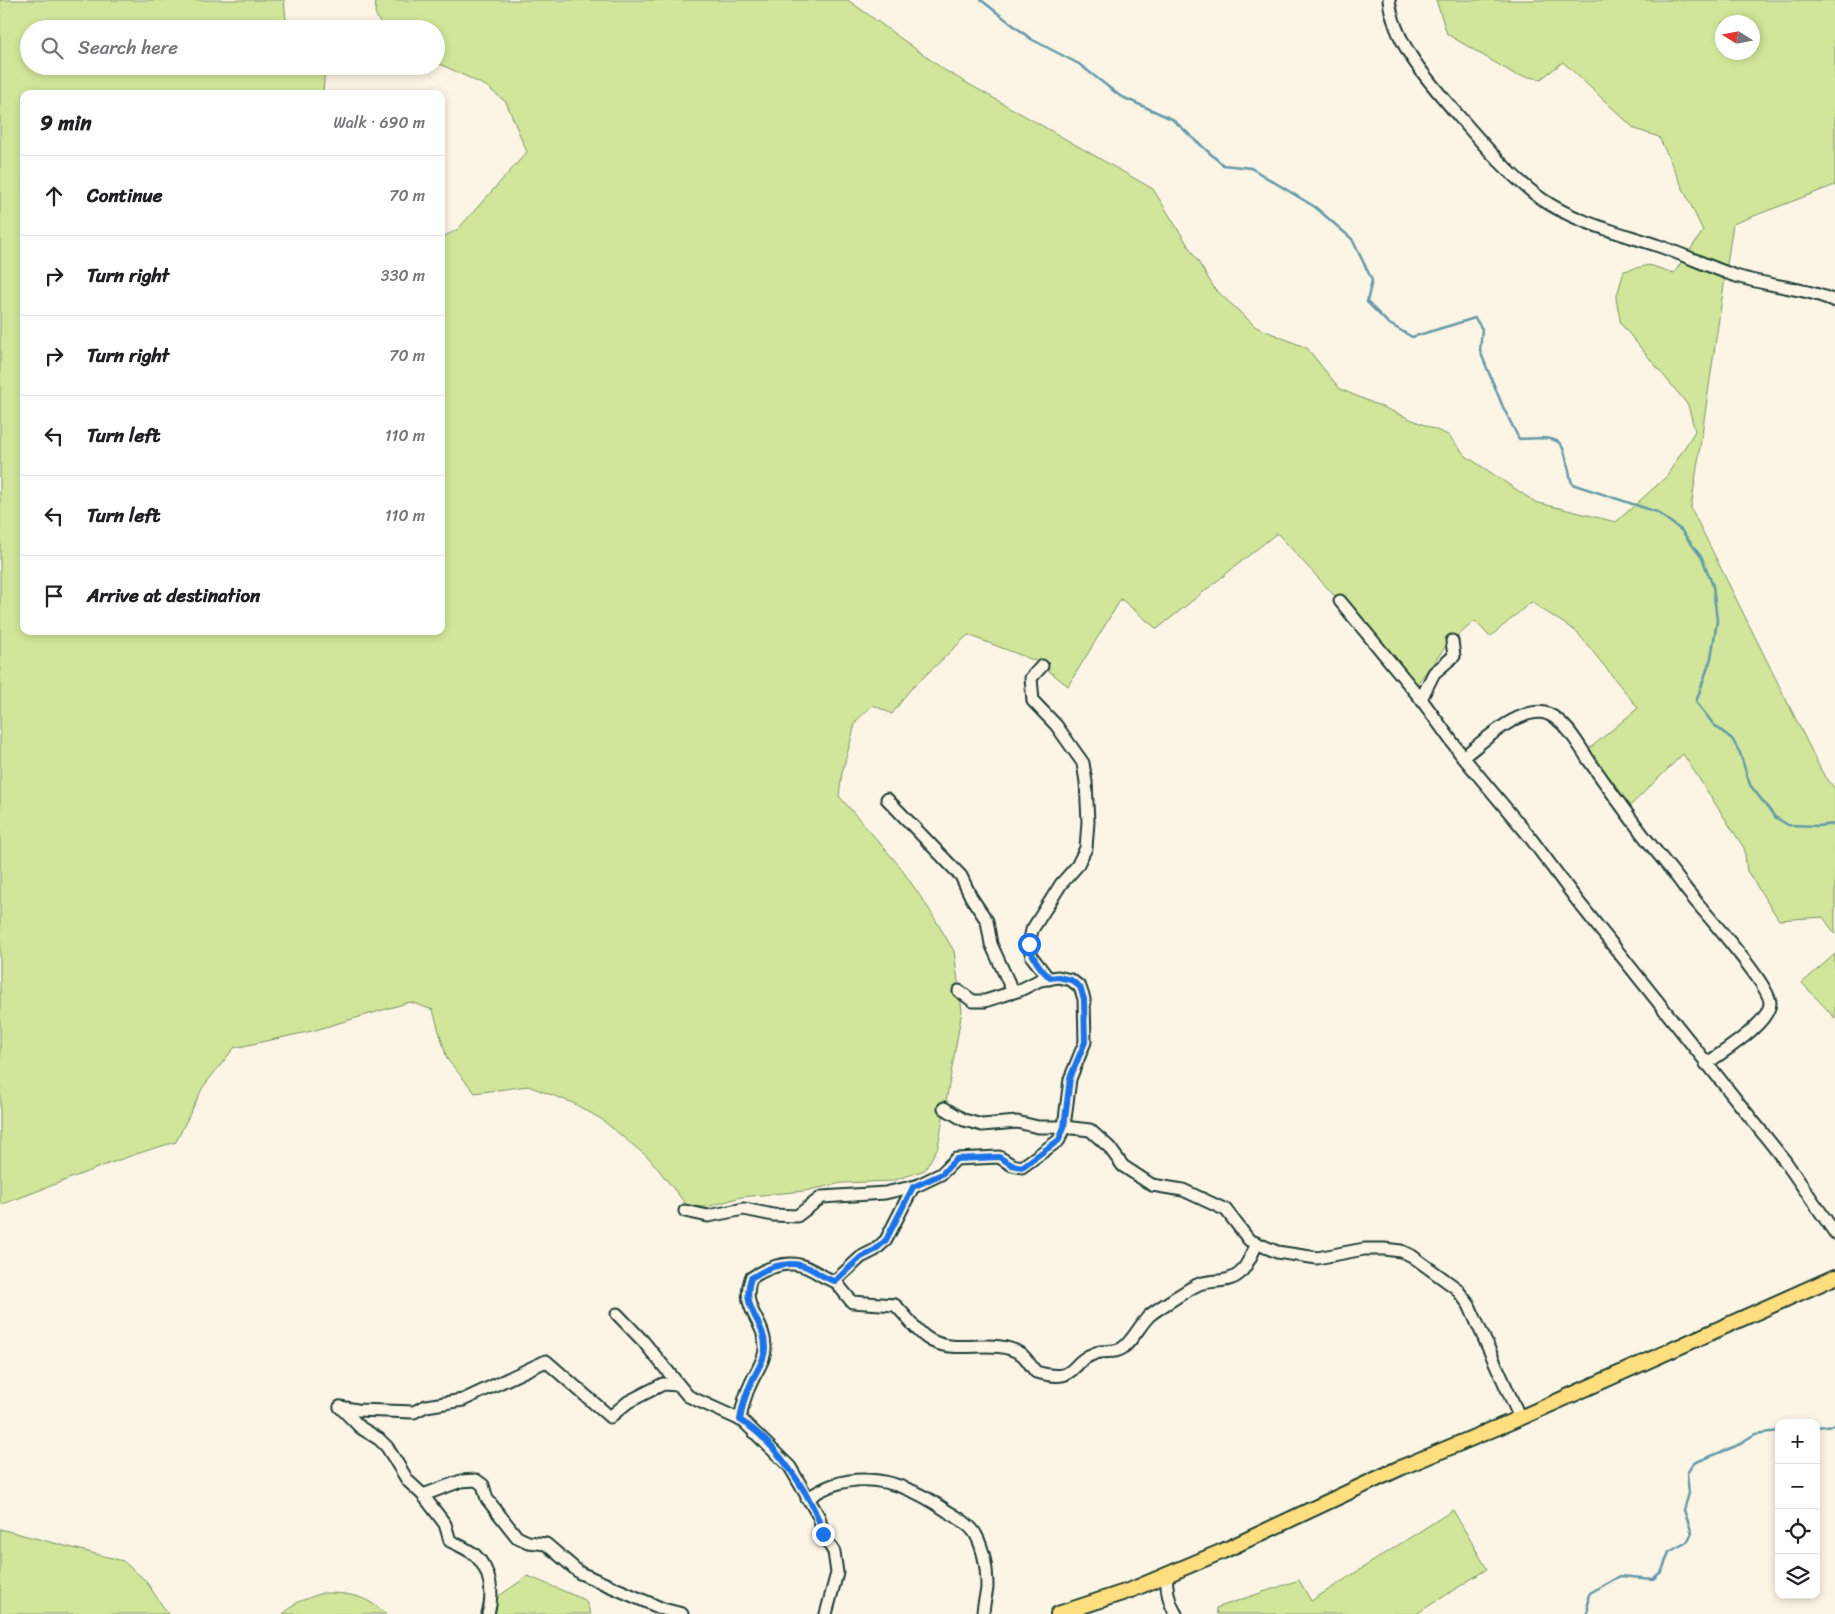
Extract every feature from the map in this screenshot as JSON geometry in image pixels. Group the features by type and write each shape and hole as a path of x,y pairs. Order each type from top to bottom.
{"main road":[{"path":"1058,1614 1131,1590 1223,1551 1400,1468 1520,1418 1835,1277"}],"street":[{"path":"1389,0 1395,24 1406,49 1440,94 1486,147 1528,189 1544,201 1597,225 1734,275 1835,301"},
{"path":"1340,601 1421,700 1463,757 1529,836 1706,1064 1785,1161 1835,1233"},
{"path":"1421,700 1434,673 1454,656 1452,641"},
{"path":"1042,666 1031,678 1033,701 1056,725 1083,763 1088,822 1086,848 1077,866 1062,884 1032,930 1029,944 1032,957 1050,978"},
{"path":"1463,757 1515,718 1532,712 1548,714 1574,737 1642,834 1703,912 1741,956 1768,995 1770,1003 1768,1013 1760,1022 1706,1064"},
{"path":"887,799 961,876 971,897 987,921 991,944 1013,992"},
{"path":"685,1211 708,1216 744,1209 773,1215 797,1216 822,1196 885,1193 913,1187 942,1174 956,1159 999,1157 1012,1165 1022,1167 1059,1140 1064,1127 1070,1078 1085,1042 1084,999 1080,987 1071,980 1058,977 1050,978 985,1001 973,1001 959,991"},
{"path":"944,1108 964,1120 982,1125 1017,1122 1038,1127 1090,1130 1109,1147 1122,1166 1152,1184 1183,1190 1226,1210 1249,1240 1277,1252 1317,1258 1364,1249 1401,1251 1424,1263 1456,1288 1469,1305 1520,1418"},
{"path":"835,1281 861,1257 875,1250 886,1240 913,1187"},
{"path":"740,1420 745,1397 766,1349 763,1335 749,1308 747,1299 751,1278 777,1265 792,1264 810,1268 828,1280 835,1281 852,1302 894,1305 927,1338 956,1346 1006,1347 1023,1355 1036,1372 1062,1375 1073,1372 1086,1358 1097,1352 1114,1352 1126,1346 1150,1314 1196,1285 1212,1280 1227,1280 1239,1274 1257,1244"},
{"path":"617,1314 643,1341 688,1396 708,1407 740,1420 790,1467 806,1499 819,1517 823,1534 834,1552 837,1574 826,1614"},
{"path":"488,1614 492,1602 492,1586 475,1555 450,1540 445,1524 423,1495 408,1481 387,1447 361,1428 340,1407 357,1410 414,1412 426,1406 463,1400 546,1362 610,1417 628,1402 663,1384 678,1385"},
{"path":"806,1499 830,1484 863,1479 888,1481 928,1497 976,1534 985,1564 987,1588 983,1614"},
{"path":"423,1495 460,1481 476,1480 482,1485 487,1500 517,1537 528,1542 546,1544 580,1573 663,1609 682,1614"},
{"path":"1166,1575 1167,1592 1171,1607 1176,1614"}],"green space":[{"path":"0,0 284,0 286,20 20,20 20,75 324,75 323,90 20,90 20,635 445,635 445,236 457,230 527,152 506,102 486,86 445,66 445,20 378,20 375,13 376,0 848,0 946,71 1153,189 1215,289 1256,327 1307,348 1340,389 1448,435 1466,456 1535,502 1616,522 1666,477 1695,431 1688,405 1621,324 1616,299 1624,271 1649,265 1674,273 1703,231 1659,137 1635,129 1563,62 1541,79 1516,75 1447,34 1436,0 1835,0 1835,185 1733,224 1691,508 1822,772 1835,789 1835,934 1823,917 1779,920 1747,871 1744,848 1683,754 1628,808 1589,749 1638,708 1577,632 1531,602 1490,637 1475,621 1447,645 1416,685 1277,533 1157,629 1121,599 1068,686 1036,661 968,635 909,691 892,714 873,705 856,721 842,773 839,796 898,864 929,909 954,951 962,1011 938,1147 925,1170 892,1181 842,1183 804,1191 741,1197 707,1207 688,1207 650,1159 601,1119 573,1103 528,1086 475,1093 447,1059 433,1010 410,1002 312,1031 234,1048 203,1087 176,1142 154,1148 0,1205"},
{"path":"1835,954 1835,1018 1802,983"},
{"path":"1453,1510 1487,1569 1416,1614 1217,1614 1216,1608 1299,1580 1311,1601"},
{"path":"0,1529 123,1561 145,1580 168,1614 0,1614"},
{"path":"528,1576 585,1600 591,1614 481,1614 496,1598"},
{"path":"322,1593 357,1596 386,1614 283,1614 298,1602"}],"waterway":[{"path":"981,0 1031,39 1079,64 1120,96 1172,119 1223,165 1251,168 1315,207 1352,239 1372,280 1367,302 1388,323 1412,337 1475,318 1482,329 1480,351 1503,407 1519,439 1546,438 1560,443 1566,458 1572,484 1657,512 1681,530 1702,558 1713,586 1717,621 1711,658 1696,702 1714,725 1732,739 1740,753 1750,785 1775,817 1788,825 1817,826 1835,824"},
{"path":"1820,1427 1835,1425"},
{"path":"1588,1614 1588,1597 1590,1593 1620,1576 1653,1579 1662,1571 1669,1552 1687,1542 1692,1533 1684,1510 1689,1493 1687,1473 1694,1463 1736,1446 1755,1434 1775,1432"}],"route":[{"path":"823,1534 819,1517 806,1499 790,1467 766,1442 740,1420 743,1403 766,1349 763,1335 749,1308 747,1299 751,1278 777,1265 792,1264 810,1268 828,1280 835,1281 861,1257 875,1250 886,1240 913,1187 942,1174 956,1159 999,1157 1012,1165 1022,1167 1059,1140 1064,1127 1065,1103 1070,1078 1085,1042 1084,999 1080,987 1071,980 1058,977 1050,978 1043,972 1032,957 1029,944"}]}
